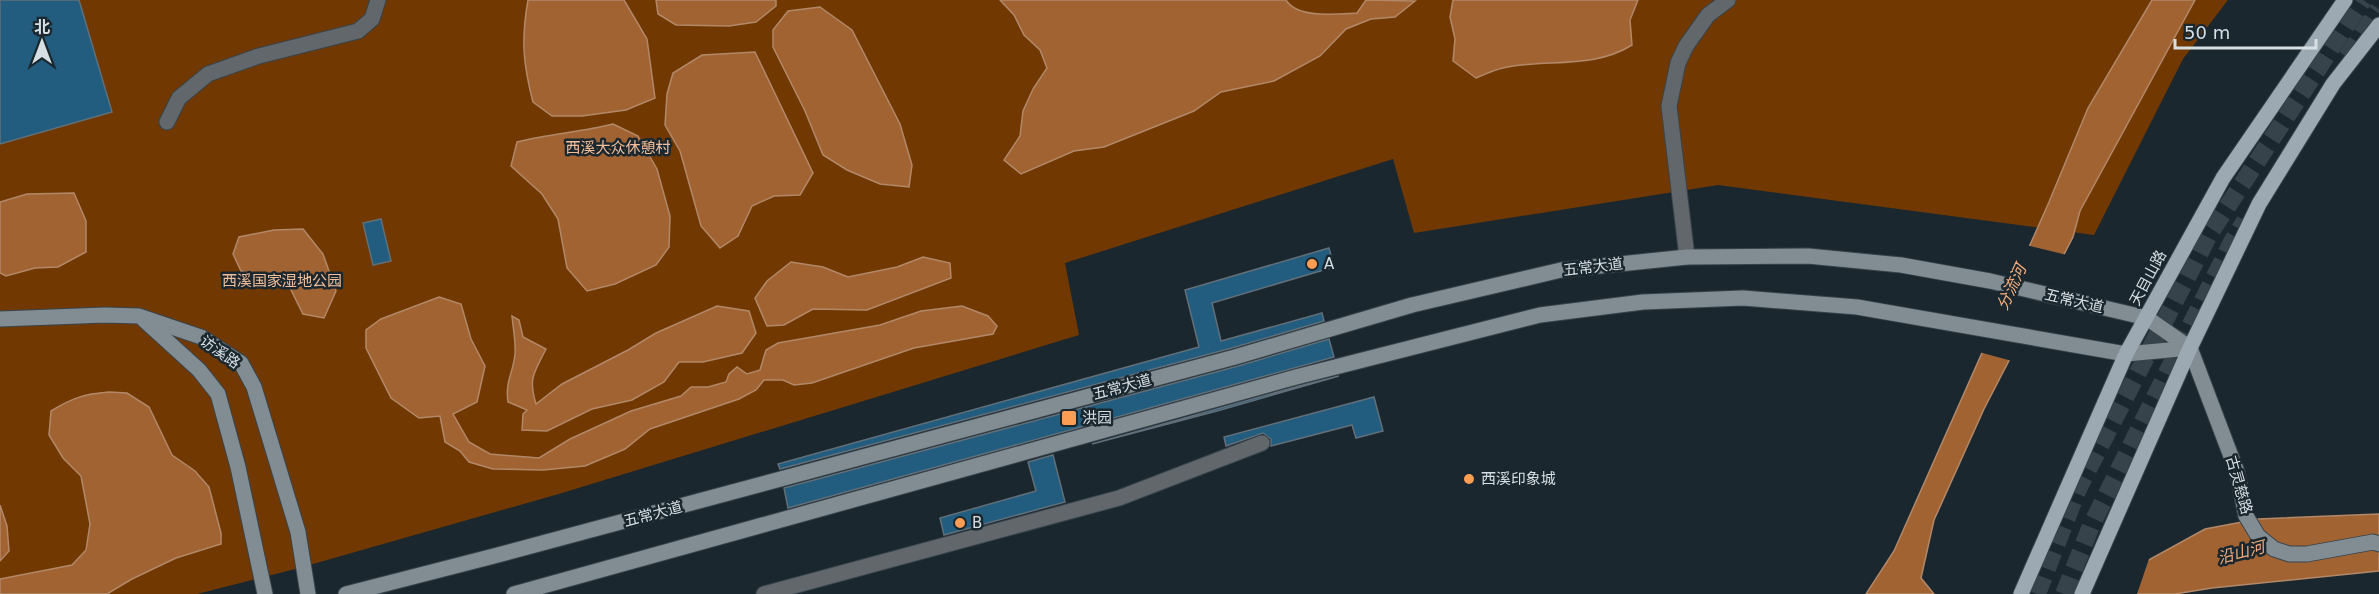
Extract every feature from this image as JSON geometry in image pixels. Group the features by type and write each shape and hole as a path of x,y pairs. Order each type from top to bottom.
{"main road":[{"name":"天目山路","path":"2021,594 2126,354 2223,178 2345,0"},
{"path":"2082,594 2190,348 2259,204 2332,84 2379,25"},
{"name":"五常大道","path":"346,594 1177,372 1412,306 1561,270 1687,257 1808,256 1901,265 1990,281 2147,318 2190,348"},
{"path":"514,594 1285,380 1540,315 1643,302 1743,298 1857,307 2126,354 2190,348"},
{"path":"139,316 199,370 218,394 238,467 265,594"},
{"name":"访溪路","path":"0,319 139,316 201,337 241,363 254,387 298,532 308,594"},
{"name":"古灵慈路","path":"2190,348 2237,472 2242,501 2249,521 2258,536 2274,549 2289,554 2307,554 2373,542 2379,544"}],"street":[{"path":"168,122 178,98 208,74 259,56 358,31 372,19 378,0"},
{"path":"1687,257 1669,106 1678,63 1686,46 1708,15 1728,0"},
{"path":"764,594 1119,498 1262,443"}],"green space":[{"name":"西溪国家湿地公园","path":"0,0 2228,0 2183,59 2094,235 1718,185 1414,233 1393,159 1065,263 1079,335 562,493 299,568 197,594 0,594"}],"water":[{"path":"528,0 624,0 647,39 655,98 626,110 582,116 552,116 533,102 524,51 524,27"},
{"path":"656,0 776,0 776,6 756,22 729,26 676,25 658,14"},
{"path":"1000,0 1286,0 1299,10 1319,14 1357,13 1366,0 1415,1 1395,17 1371,19 1346,29 1320,56 1274,81 1221,92 1194,111 1104,147 1074,151 1021,174 1004,160 1020,136 1023,111 1033,89 1047,68 1040,50 1024,35 1014,15"},
{"path":"1453,0 1638,0 1630,20 1632,45 1617,53 1585,61 1519,65 1476,78 1453,61 1455,39 1450,17"},
{"path":"2152,0 2195,0 2080,211 2073,237 1984,409 1934,520 1921,578 1934,594 1866,594 1894,551 2049,202 2088,108"},
{"path":"820,7 852,30 900,124 912,165 909,187 880,184 847,170 823,155 805,111 773,47 773,30 788,11"},
{"path":"755,52 813,173 800,195 774,196 752,206 738,236 720,248 701,226 680,151 665,125 667,94 673,73 702,55"},
{"path":"613,124 638,136 657,169 670,216 669,247 656,265 615,284 587,291 567,268 558,219 542,194 511,166 517,142"},
{"path":"74,193 86,221 86,252 58,267 35,268 6,276 0,273 0,202 27,194"},
{"path":"303,229 323,254 336,291 324,318 303,314 288,284 241,271 233,254 239,237 274,230"},
{"path":"923,257 950,263 951,278 867,310 813,309 784,325 767,326 755,298 767,281 791,262 823,267 848,277 897,267"},
{"path":"439,297 461,304 471,339 485,366 477,402 453,414 469,442 490,454 539,458 570,439 631,411 681,396 691,387 708,387 726,382 729,374 737,367 747,374 760,370 766,350 778,343 880,325 921,311 962,306 988,316 997,326 993,334 914,348 812,383 794,385 783,380 764,380 756,390 739,399 650,429 625,449 585,466 543,470 493,469 469,462 460,451 445,442 440,416 419,418 391,398 366,348 366,330 381,319"},
{"path":"717,306 749,311 756,333 742,353 703,362 679,362 664,382 632,400 592,409 547,431 522,430 523,414 527,410 508,402 507,395 515,354 512,316 519,320 523,337 546,349 532,382 536,404 562,384 656,333"},
{"path":"109,392 127,393 149,407 172,455 195,471 209,487 221,533 221,544 176,558 107,594 0,594 0,579 72,565 86,550 90,524 81,476 63,458 49,435 51,411 78,397"},
{"path":"0,505 7,526 9,551 0,561"},
{"name":"沿山河","path":"2379,514 2379,571 2212,588 2175,594 2061,594 2136,567 2205,529 2258,519"}],"pier":[{"path":"2026,245 2067,255 2012,361 1979,352"},
{"path":"2150,556 2137,594 2058,594 2060,591 2135,565"}],"building":[{"path":"0,0 79,0 112,112 0,144"},
{"path":"381,219 391,261 373,265 363,223"},
{"path":"1329,248 1334,267 1212,303 1221,341 1322,313 1324,321 1232,348 780,469 778,464 1199,347 1185,290"},
{"path":"1329,339 1334,357 788,508 784,488 1238,366"},
{"path":"1339,376 1217,411 1092,444 1299,386"},
{"path":"1374,397 1383,431 1356,438 1352,425 1271,446 1271,439 1263,433 1226,446 1224,437"},
{"path":"1053,455 1065,502 944,535 940,518 1036,491 1028,462"}],"tunnel":[{"path":"2037,594 2078,489 2210,233 2363,0"},
{"path":"2347,57 2379,9"},
{"path":"2064,594 2091,526 2232,242 2245,221"}],"place":[{"name":"A","path":"1312,264"},
{"name":"洪园","path":"1069,418"},
{"name":"西溪印象城","path":"1469,479"},
{"name":"B","path":"960,523"}],"park label":[{"name":"西溪大众休憩村","path":"618,148"}],"water label":[{"name":"分流河","path":"2011,287"}]}
